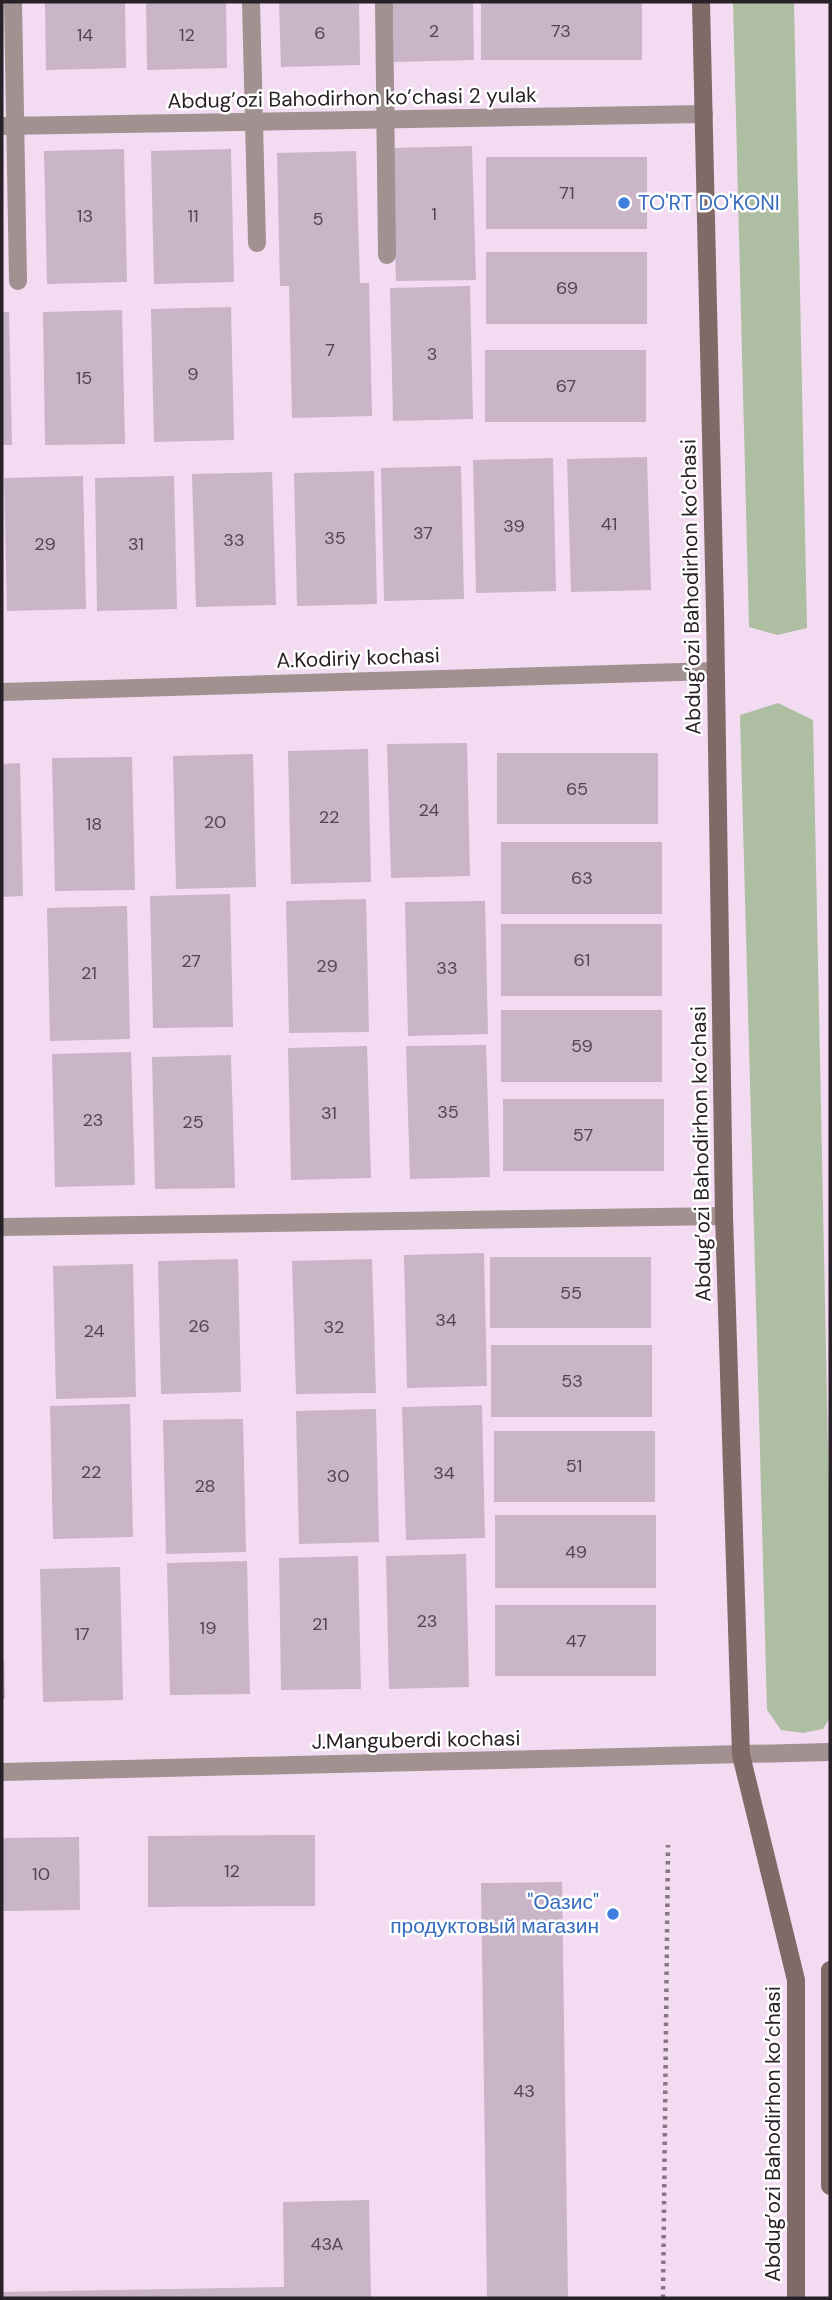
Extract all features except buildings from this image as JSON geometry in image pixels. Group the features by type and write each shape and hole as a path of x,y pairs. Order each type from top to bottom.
{"main road":[{"name":"Abdug’ozi Bahodirhon ko’chasi","path":"701,2 724,1216 741,1755 796,1980 796,2298"},
{"path":"830,1970 830,2186"}],"street":[{"path":"13,2 9,126 18,281"},
{"path":"251,2 257,243"},
{"path":"384,2 387,255"},
{"name":"Abdug’ozi Bahodirhon ko’chasi 2 yulak","path":"9,126 704,114"},
{"name":"A.Kodiriy kochasi","path":"2,692 715,671"},
{"path":"2,1227 724,1216"},
{"name":"J.Manguberdi kochasi","path":"2,1772 830,1752"}],"path":[{"path":"663,2298 668,1845"}],"green space":[{"path":"733,2 794,2 807,628 777,635 749,627"},
{"path":"778,703 813,720 830,1545 830,1718 823,1729 803,1733 781,1730 767,1710 740,715"}],"place":[{"name":"TO'RT DO'KONI","path":"624,203"},
{"name":"\"Оазис\" продуктовый магазин","path":"613,1914"}]}
